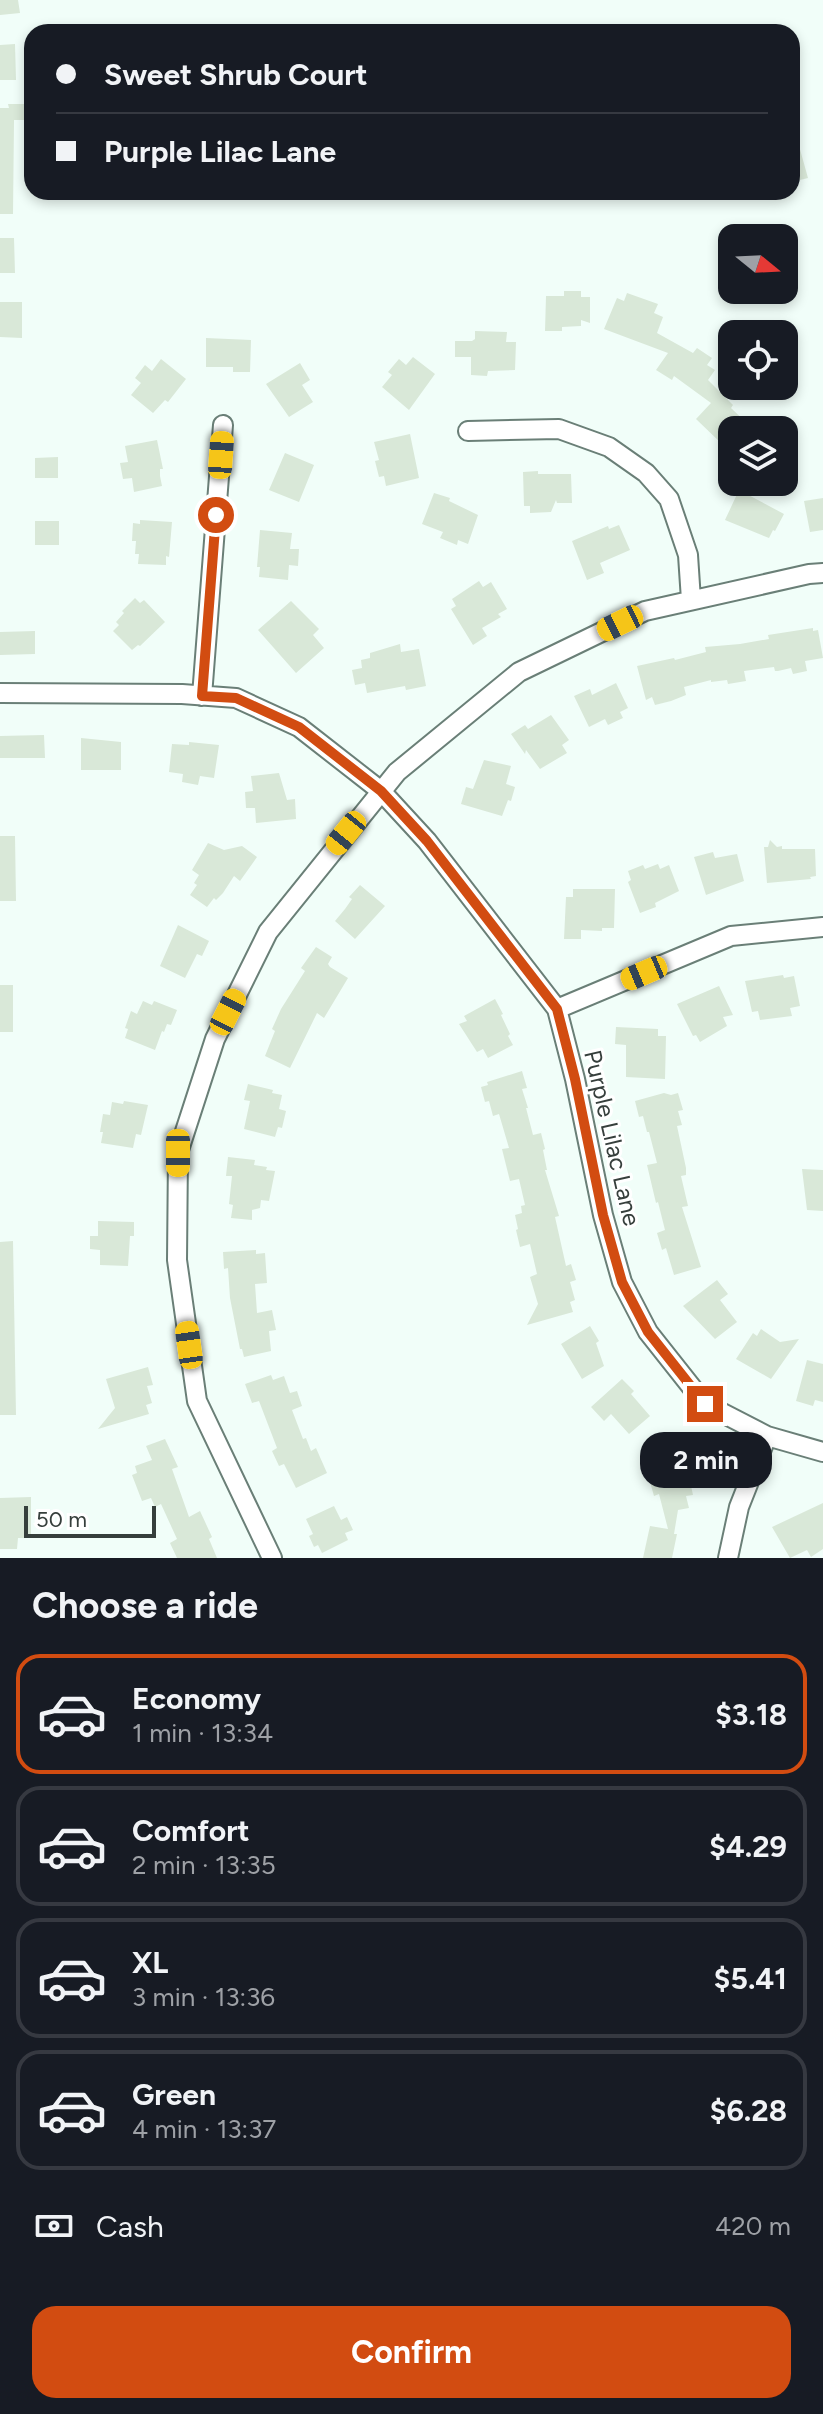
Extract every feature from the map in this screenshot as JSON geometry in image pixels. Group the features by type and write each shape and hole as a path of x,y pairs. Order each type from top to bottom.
{"street":[{"path":"202,696 223,425"},
{"path":"468,431 559,429 609,447 646,473 669,499 688,555 691,600"},
{"path":"272,1558 197,1401 177,1260 178,1153 215,1039 268,932 397,772 519,672 645,611 823,573"},
{"name":"Purple Lilac Lane","path":"0,693 236,698 299,727 381,791 427,841 557,1009 603,1215 622,1282 648,1332 705,1404 767,1436 823,1452"},
{"path":"557,1009 731,936 823,927"},
{"path":"728,1558 739,1507 767,1436"}],"building":[{"path":"0,0 18,0 20,13 0,15"},
{"path":"15,44 16,80 0,80 0,45"},
{"path":"8,104 24,104 24,120 14,120 13,214 0,214 0,108 9,108"},
{"path":"800,149 808,178 800,180"},
{"path":"0,238 14,238 15,273 0,273"},
{"path":"564,291 581,291 581,297 590,297 590,323 581,320 581,326 545,331 546,296 564,296"},
{"path":"627,293 658,304 654,313 663,317 657,333 693,353 697,348 712,358 707,365 715,370 708,380 718,390 718,400 728,400 739,416 718,416 718,440 696,419 711,403 674,376 672,380 656,370 668,353 604,329 617,298 624,301"},
{"path":"0,302 22,302 22,338 0,337"},
{"path":"475,331 507,332 506,342 516,342 515,370 488,371 487,376 471,375 471,357 455,357 455,341 472,341"},
{"path":"206,338 251,340 250,372 233,372 233,367 206,367"},
{"path":"413,357 435,374 409,410 382,387 392,375 388,372 399,359 406,365"},
{"path":"161,359 186,379 168,402 165,400 153,413 131,395 141,383 135,378 145,365 152,371"},
{"path":"300,363 310,380 302,385 313,402 289,417 266,384"},
{"path":"410,434 419,478 386,486 384,476 379,477 375,461 379,460 374,442"},
{"path":"157,440 163,469 160,469 162,486 134,492 132,478 123,479 120,463 128,462 125,446"},
{"path":"285,453 314,465 299,502 269,490"},
{"path":"58,457 58,478 35,478 35,458"},
{"path":"538,471 538,474 571,474 572,503 557,503 556,500 551,512 530,513 530,506 524,506 523,472"},
{"path":"434,493 450,498 449,501 478,515 468,544 458,540 457,545 440,538 443,532 422,524"},
{"path":"736,496 750,496 784,514 769,538 725,520"},
{"path":"823,498 823,530 810,532 804,501"},
{"path":"140,520 172,522 166,565 138,564 136,541 132,541 133,523 140,524"},
{"path":"35,521 59,521 59,545 35,545"},
{"path":"619,525 630,550 600,563 604,573 587,580 572,541 608,526 609,529"},
{"path":"260,530 292,533 290,549 299,549 298,566 289,565 288,580 259,577"},
{"path":"479,581 483,587 491,582 507,609 498,614 501,617 482,628 487,636 473,645 451,609 456,606 452,599"},
{"path":"135,598 140,603 144,600 165,622 132,650 113,631 119,625 116,622 124,613 122,611"},
{"path":"291,601 319,629 313,635 324,648 296,673 258,630"},
{"path":"813,628 813,631 818,630 823,658 805,661 807,671 793,674 791,668 775,671 774,667 744,671 746,681 728,684 727,680 711,680 684,687 686,695 671,701 655,705 652,697 646,700 637,666 706,652 705,647 769,639 768,635"},
{"path":"35,631 35,654 0,655 0,632"},
{"path":"400,644 401,652 419,649 426,686 406,690 405,686 367,693 365,683 355,685 352,670 362,668 361,660 370,658 370,653"},
{"path":"616,683 628,708 620,712 623,718 608,725 605,719 589,727 574,696 590,689 592,695"},
{"path":"551,715 569,740 562,745 567,753 540,769 511,734 525,725 528,729"},
{"path":"44,735 45,758 0,758 0,736"},
{"path":"81,738 121,742 121,770 81,770"},
{"path":"189,742 219,745 214,778 200,776 198,785 182,782 183,774 169,772 172,744 189,745"},
{"path":"484,760 511,766 506,784 515,787 502,816 461,804 466,787 473,789"},
{"path":"279,773 287,800 295,799 296,819 256,823 255,808 246,808 245,792 253,791 251,776"},
{"path":"0,836 15,836 16,901 0,901"},
{"path":"770,840 782,849 815,849 816,876 767,883 764,847 768,847"},
{"path":"208,843 224,850 242,846 257,857 240,881 234,876 223,893 207,907 190,895 199,875 192,870"},
{"path":"713,852 715,858 737,854 744,881 706,895 694,857"},
{"path":"658,864 660,869 669,865 679,891 655,903 656,907 640,913 628,882 631,880 628,871 643,865 645,869"},
{"path":"360,885 385,906 355,939 335,921"},
{"path":"573,889 615,889 614,928 581,930 581,939 564,939 566,897 573,897"},
{"path":"178,925 209,941 202,956 197,954 185,978 160,966"},
{"path":"316,947 332,957 328,964 330,967 348,978 324,1018 317,1013 290,1068 265,1056 281,1009 305,971 301,968"},
{"path":"783,975 784,978 794,976 800,1006 790,1008 792,1016 760,1020 758,1011 752,1012 745,981"},
{"path":"0,985 13,985 13,1032 0,1032"},
{"path":"719,986 733,1015 723,1017 727,1026 700,1042 696,1035 693,1036 677,1004"},
{"path":"495,999 513,1045 488,1058 483,1049 477,1052 459,1024 467,1021 464,1016"},
{"path":"143,1001 152,1005 154,1001 177,1010 171,1025 167,1024 162,1031 155,1050 125,1038 131,1011 137,1014"},
{"path":"616,1027 658,1029 658,1036 666,1036 665,1079 626,1077 626,1045 615,1044"},
{"path":"522,1071 527,1088 522,1089 533,1135 541,1133 545,1149 545,1170 559,1216 555,1217 566,1266 571,1264 576,1280 570,1282 575,1300 570,1302 573,1312 527,1325 538,1304 530,1277 537,1274 530,1244 520,1247 516,1230 515,1215 522,1213 521,1206 525,1205 519,1179 510,1181 502,1149 509,1148 499,1114 493,1116 481,1087 488,1085 487,1082"},
{"path":"248,1084 282,1095 279,1109 286,1111 282,1128 278,1127 275,1137 244,1129 250,1101 244,1100"},
{"path":"664,1093 678,1093 683,1110 678,1111 682,1125 677,1126 686,1168 686,1175 681,1176 688,1206 682,1207 701,1267 674,1275 666,1248 662,1250 657,1233 665,1230 647,1165 657,1163 649,1132 643,1116 639,1117 635,1101"},
{"path":"124,1101 148,1105 141,1135 136,1134 133,1148 101,1143 103,1114 110,1115 112,1102 123,1104"},
{"path":"228,1157 255,1160 254,1165 275,1171 269,1201 261,1200 260,1208 252,1210 252,1220 231,1218 232,1176 226,1176"},
{"path":"802,1169 823,1170 823,1211 807,1210"},
{"path":"98,1221 134,1222 128,1266 100,1265 100,1250 90,1249 90,1236 98,1236"},
{"path":"13,1241 16,1415 0,1415 0,1242"},
{"path":"256,1250 256,1254 265,1253 267,1283 255,1284 257,1313 272,1310 276,1330 269,1331 271,1351 244,1357 223,1252"},
{"path":"717,1280 728,1294 720,1300 737,1322 715,1339 683,1306"},
{"path":"590,1326 599,1341 596,1343 604,1366 582,1379 561,1344"},
{"path":"761,1329 780,1342 799,1339 771,1379 736,1359 753,1333 757,1336"},
{"path":"807,1360 823,1364 823,1402 815,1400 813,1406 796,1401"},
{"path":"148,1367 153,1385 147,1386 152,1403 146,1405 149,1414 98,1429 115,1408 106,1379"},
{"path":"271,1375 273,1380 284,1376 290,1393 297,1391 302,1406 292,1410 303,1439 306,1438 311,1451 316,1448 327,1473 296,1488 284,1464 279,1466 272,1451 277,1448 259,1401 252,1403 245,1384"},
{"path":"622,1379 650,1416 629,1434 611,1414 604,1421 591,1407"},
{"path":"684,1438 693,1495 686,1496 689,1508 678,1510 672,1558 643,1558 650,1526 668,1529 659,1494 654,1496 644,1466 652,1464 648,1447"},
{"path":"165,1439 178,1467 172,1469 189,1517 200,1511 212,1537 209,1539 217,1558 177,1558 170,1543 177,1539 161,1504 155,1507 151,1498 142,1501 132,1475 137,1473 135,1466 152,1460 146,1446"},
{"path":"31,1497 31,1538 18,1538 17,1549 0,1549 0,1498"},
{"path":"823,1503 823,1549 811,1557 807,1550 790,1558 772,1527"},
{"path":"334,1506 341,1520 347,1517 353,1530 345,1533 348,1540 322,1553 318,1545 314,1547 309,1536 313,1534 306,1519"}],"route":[{"path":"216,515 202,696 236,698 299,727 381,791 427,841 557,1009 603,1215 622,1282 648,1332 705,1404"}]}
